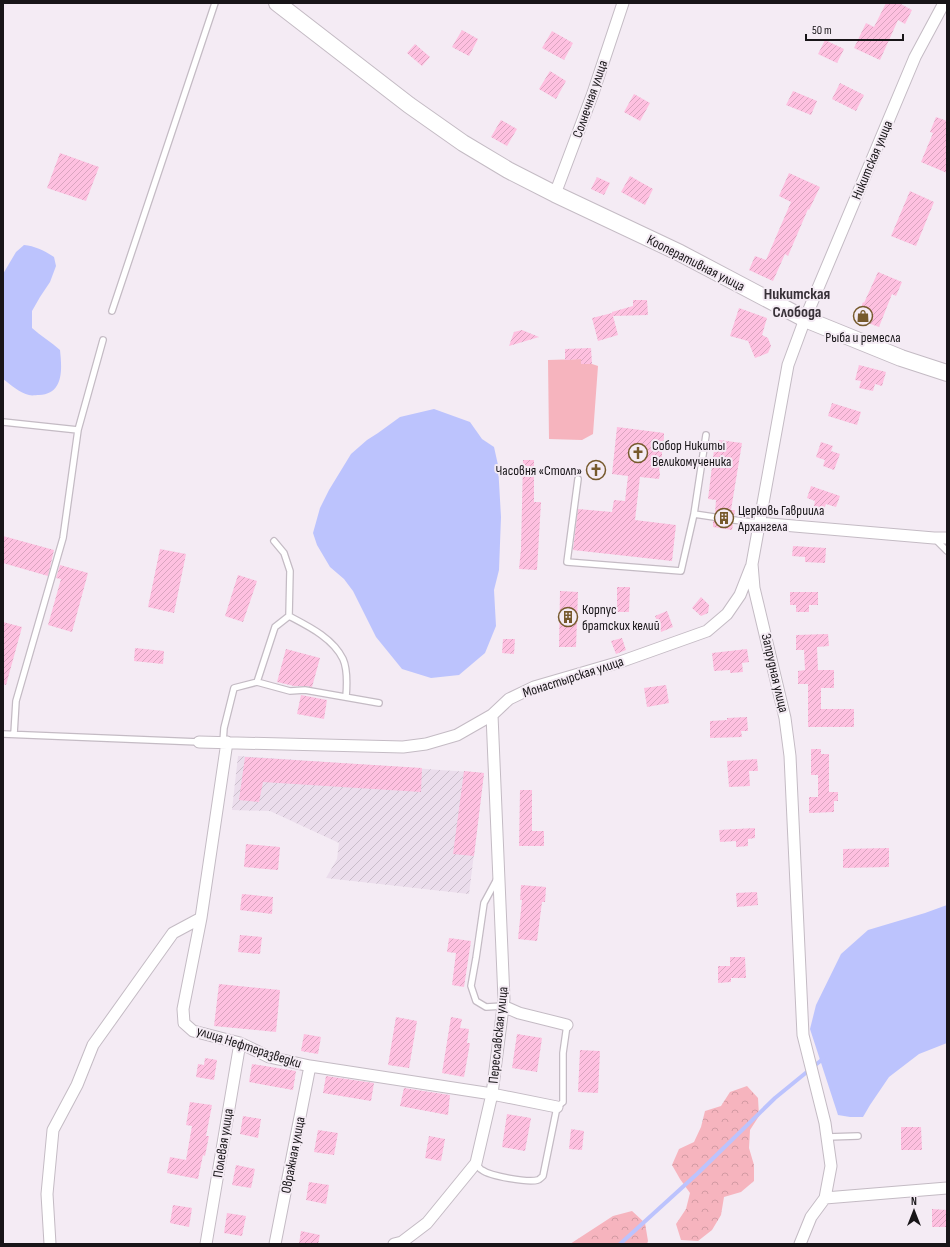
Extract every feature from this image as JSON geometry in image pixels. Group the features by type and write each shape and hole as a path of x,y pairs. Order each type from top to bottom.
{"street":[{"name":"Кооперативная улица","path":"277,3 409,105 463,143 508,170 623,227 680,253 805,318 901,358 947,372"},
{"name":"Солнечная улица","path":"555,194 593,93 622,3"},
{"name":"Никитская улица","path":"805,318 915,57 944,3"},
{"name":"Запрудная улица","path":"805,318 788,365 752,564 754,588 785,718 790,756 803,1035 828,1137 831,1166 826,1198"},
{"path":"760,523 947,538"},
{"name":"Монастырская улица","path":"199,742 403,747 426,744 457,735 492,715 509,699 534,686 620,662 706,631 727,614 740,595 752,564"},
{"name":"Переславская улица","path":"394,1244 402,1242 427,1222 476,1163 492,1094 504,999 492,715"},
{"name":"улица Нефтеразведки","path":"225,742 201,918 183,1009 184,1023 193,1031 240,1043 269,1057 310,1066 492,1094 557,1107"},
{"path":"50,1244 47,1194 53,1130 76,1085 93,1045 173,933 201,918"},
{"path":"503,1006 520,1013 568,1025"},
{"name":"Полевая улица","path":"206,1244 240,1043"},
{"name":"Овражная улица","path":"275,1244 310,1066"},
{"path":"800,1244 811,1217 826,1198 947,1188"}],"lane":[{"path":"112,311 215,3"},
{"path":"14,734 16,700 63,538 78,430 103,340"},
{"path":"3,422 78,430"},
{"path":"578,479 568,562 681,571 694,514 706,435"},
{"path":"694,514 714,517"},
{"path":"734,520 760,523"},
{"path":"934,538 947,551"},
{"path":"274,541 284,553 290,571 289,616"},
{"path":"257,682 275,627 289,616"},
{"path":"289,616 314,629 332,644 343,659 347,678 346,697"},
{"path":"225,742 224,728 234,688 257,682 290,691 305,690 379,703"},
{"path":"3,734 199,742"},
{"path":"499,875 484,903 476,958 470,986 476,1001 486,1007 503,1006"},
{"path":"476,1163 481,1170 496,1176 528,1181 538,1180 543,1176 557,1107 563,1102 563,1053 568,1025"},
{"path":"828,1137 858,1136"}],"shaded area":[{"path":"238,756 484,773 469,894 326,878 337,859 339,843 270,811 232,810"}],"green space":[{"path":"581,359 582,364 592,364 598,366 593,434 582,440 549,439 548,360"},
{"path":"747,1086 758,1098 759,1116 750,1130 749,1148 754,1165 754,1181 741,1192 724,1197 721,1215 712,1230 698,1241 681,1240 676,1224 686,1209 690,1193 672,1165 679,1149 694,1142 701,1127 705,1111 721,1106 730,1092"},
{"path":"632,1211 645,1223 648,1241 647,1244 570,1244 613,1216"}],"water":[{"path":"24,245 40,249 54,257 56,266 50,282 32,311 32,328 60,350 60,379 53,390 47,394 30,395 22,392 3,379 3,274 16,252"},
{"path":"434,409 470,422 482,439 494,447 498,465 501,517 499,570 494,590 496,626 485,653 459,675 431,678 402,669 376,637 353,591 344,579 330,567 317,545 313,533 320,508 351,454 367,440 400,417"},
{"path":"947,905 947,1043 919,1054 889,1077 863,1117 838,1115 810,1029 816,1005 841,954 868,930"}],"building":[{"path":"886,3 899,3 912,10 905,24 898,20 880,60 854,48 866,23 874,27"},
{"path":"462,30 478,39 469,56 452,47"},
{"path":"552,31 573,43 564,60 542,48"},
{"path":"825,40 844,49 837,63 818,54"},
{"path":"415,44 430,57 422,66 407,53"},
{"path":"550,71 566,81 556,99 539,89"},
{"path":"840,83 864,95 856,111 832,99"},
{"path":"793,91 817,101 811,115 786,105"},
{"path":"634,94 650,103 640,121 624,112"},
{"path":"936,117 947,121 947,173 921,162 933,133 930,132"},
{"path":"501,120 517,129 507,146 491,137"},
{"path":"60,153 99,167 86,201 47,188"},
{"path":"789,173 820,187 809,210 808,209 788,256 785,254 773,281 749,270 755,256 766,260 791,202 779,196"},
{"path":"630,176 653,189 645,205 621,192"},
{"path":"597,177 610,183 604,195 591,189"},
{"path":"910,191 934,202 916,246 891,236"},
{"path":"878,272 902,282 896,296 892,294 879,327 857,319 863,302 864,303"},
{"path":"633,300 647,300 648,315 613,316 618,335 598,341 592,318 633,306"},
{"path":"739,308 767,318 762,335 768,338 771,346 768,353 755,358 748,341 730,336"},
{"path":"522,330 539,337 509,346 514,332"},
{"path":"591,348 592,364 581,364 581,359 565,360 565,349"},
{"path":"859,365 886,372 882,386 875,384 873,391 859,388 861,381 855,380"},
{"path":"832,403 861,412 857,425 828,416"},
{"path":"617,427 664,433 664,446 660,460 661,465 659,469 659,479 640,477 635,520 676,525 672,561 573,550 578,509 612,512 614,500 625,501 628,476 612,474"},
{"path":"719,440 742,443 731,510 735,510 734,516 731,517 730,520 733,524 732,530 713,527 713,521 717,520 718,517 715,513 716,500 708,499 714,450 718,450"},
{"path":"821,442 833,446 831,451 840,454 834,470 823,466 825,460 816,457"},
{"path":"523,460 534,460 534,502 541,502 537,570 519,569 521,549"},
{"name":"Часовня «Столп»","path":"589,463 604,465 603,477 587,475"},
{"path":"811,486 840,496 836,507 826,504 824,509 814,506 815,501 807,498"},
{"path":"3,536 54,550 48,576 3,563"},
{"path":"793,546 826,548 825,563 805,562 805,557 792,556"},
{"path":"160,549 186,554 174,613 148,607"},
{"path":"60,565 88,573 72,632 48,625 61,579 56,578"},
{"path":"238,575 257,581 243,622 225,616"},
{"path":"617,587 630,587 629,612 617,612"},
{"name":"Корпус братских келий","path":"560,591 578,592 576,647 559,647"},
{"path":"790,592 818,592 818,605 809,605 809,612 796,612 796,605 790,605"},
{"path":"701,597 709,605 708,613 701,616 692,608"},
{"path":"667,611 673,627 661,632 655,616"},
{"path":"3,622 22,627 6,685 3,684"},
{"path":"828,634 829,646 817,647 818,670 834,670 834,688 821,688 821,709 854,709 854,727 808,727 808,684 798,684 798,671 805,670 804,650 796,650 796,635"},
{"path":"622,638 626,650 616,654 611,641"},
{"path":"503,639 515,639 514,654 502,653"},
{"path":"135,648 164,651 163,664 134,661"},
{"path":"286,649 320,658 312,687 294,686 277,682"},
{"path":"747,649 749,662 742,663 743,672 730,673 730,670 714,671 712,653"},
{"path":"666,685 669,703 647,707 644,688"},
{"path":"301,695 327,700 324,719 297,714"},
{"path":"747,717 748,731 741,731 742,737 710,738 710,721"},
{"path":"811,749 821,749 821,754 829,754 829,792 838,792 838,801 834,801 834,812 809,813 809,797 818,797 818,775 811,775"},
{"path":"245,757 422,768 421,792 263,782 259,802 239,800"},
{"path":"757,759 758,771 749,771 750,786 729,787 727,761"},
{"path":"464,771 484,773 474,856 453,854"},
{"path":"520,790 532,790 532,831 544,831 544,846 519,846"},
{"path":"755,828 755,838 748,839 748,846 736,847 736,841 720,842 719,830"},
{"path":"246,844 280,847 278,870 244,867"},
{"path":"889,848 889,867 843,868 843,849"},
{"path":"521,885 546,887 545,902 542,902 537,941 518,939 522,900 520,900"},
{"path":"757,892 758,905 737,907 736,893"},
{"path":"242,894 273,897 272,914 240,910"},
{"path":"240,935 262,937 260,954 238,952"},
{"path":"449,938 471,941 464,987 452,985 456,953 447,952"},
{"path":"730,957 745,957 746,978 731,978 731,982 718,983 718,966 730,966"},
{"path":"219,984 280,990 276,1032 214,1026"},
{"path":"396,1017 417,1021 409,1068 388,1065"},
{"path":"451,1017 462,1019 460,1028 469,1029 467,1043 470,1043 464,1077 442,1073"},
{"path":"304,1034 321,1037 318,1054 301,1051"},
{"path":"517,1034 542,1038 537,1072 512,1068"},
{"path":"580,1050 600,1051 598,1093 578,1092"},
{"path":"205,1058 217,1060 214,1080 196,1077 198,1064 204,1065"},
{"path":"252,1064 296,1071 293,1090 249,1082"},
{"path":"326,1076 374,1083 371,1101 323,1093"},
{"path":"404,1088 450,1095 448,1115 400,1106"},
{"path":"190,1102 212,1105 206,1136 209,1136 198,1179 167,1173 170,1157 186,1160 192,1126 186,1125"},
{"path":"507,1114 531,1118 525,1151 502,1147"},
{"path":"243,1116 261,1119 258,1138 240,1134"},
{"path":"901,1127 921,1127 922,1150 901,1150"},
{"path":"571,1129 584,1131 582,1150 569,1149"},
{"path":"318,1130 338,1133 334,1155 314,1152"},
{"path":"429,1136 445,1139 441,1161 425,1158"},
{"path":"236,1165 255,1169 251,1188 232,1185"},
{"path":"309,1182 329,1185 326,1204 306,1200"},
{"path":"173,1205 192,1208 189,1227 170,1223"},
{"path":"932,1209 947,1210 947,1227 932,1227"},
{"path":"227,1213 246,1216 242,1236 224,1233"},
{"path":"301,1231 320,1235 318,1244 299,1244"}],"waterway":[{"path":"620,1244 697,1174 775,1098 824,1058"}],"place":[{"name":"Рыба и ремесла","path":"863,316"},
{"name":"Собор Никиты Великомученика","path":"638,453"},
{"name":"Часовня «Столп»","path":"596,470"},
{"name":"Церковь Гавриила Архангела","path":"724,518"},
{"name":"Корпус братских келий","path":"568,617"}],"district":[{"name":"Никитская Слобода","path":"797,303"}]}
